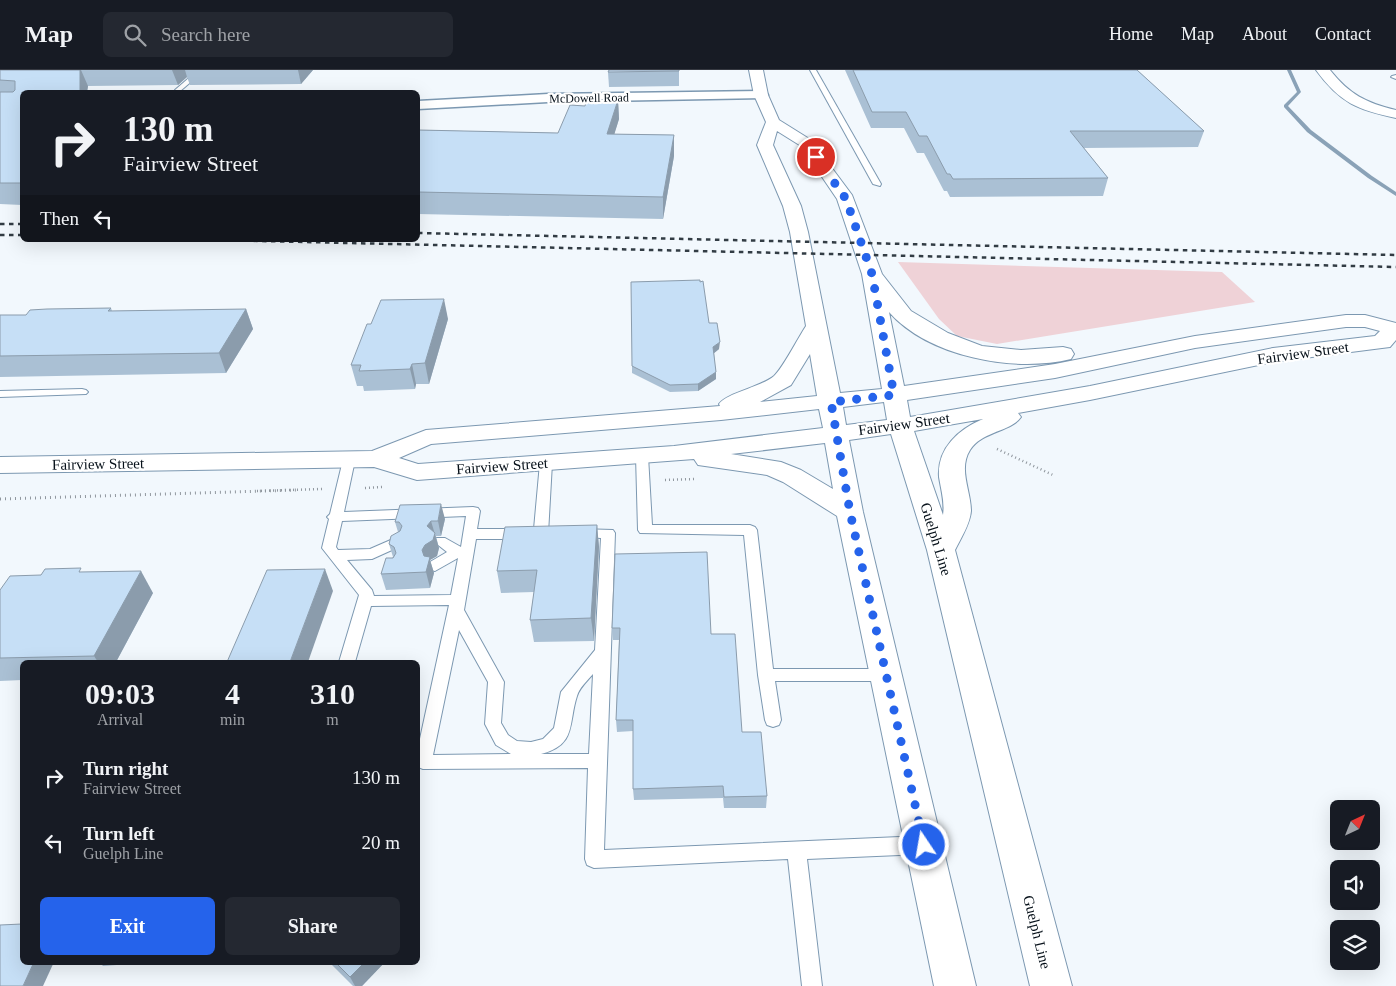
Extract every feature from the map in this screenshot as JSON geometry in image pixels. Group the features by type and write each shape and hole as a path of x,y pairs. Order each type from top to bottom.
{"main road":[{"path":"756,70 761,95 773,122 765,145 792,206 812,299 815,328 831,402 850,512 955,986"},
{"path":"1323,70 1339,89 1355,100 1382,111 1396,114"},
{"name":"Guelph Line","path":"773,122 806,143 846,199 872,274 900,426 941,550 1050,986"},
{"path":"872,274 902,314 925,330 958,346 986,354 1013,357 1057,355 1083,351 1124,357"},
{"name":"Fairview Street","path":"376,459 426,437 683,416 894,395 1046,373 1196,342 1346,321 1365,321 1395,329"},
{"path":"683,416 726,406 757,395 783,380 815,328"},
{"name":"Fairview Street","path":"0,465 376,459 417,472 674,454 900,426 1036,403 1274,355 1382,342 1395,329"},
{"path":"941,550 958,514 951,470 957,447 990,424 1016,414 1036,403"},
{"path":"674,454 772,468 804,481 850,512"}],"street":[{"name":"McDowell Road","path":"420,105 548,98 761,95"}],"lane":[{"path":"178,90 202,70"},
{"path":"813,70 876,184"},
{"path":"0,394 82,392"},
{"path":"642,456 644,530 750,530 766,675 774,720"},
{"path":"348,660 367,594 329,548 334,518 349,460"},
{"path":"541,534 546,463"},
{"path":"334,518 473,512 470,534 462,552 457,605 423,762 597,761"},
{"path":"470,534 608,533 594,859 924,845"},
{"path":"440,541 462,552"},
{"path":"334,555 372,554 398,542"},
{"path":"435,566 462,552"},
{"path":"372,554 385,563"},
{"path":"365,601 457,605"},
{"path":"457,605 496,682 493,724 502,740 514,748 531,749 548,745 562,732 569,692 602,652"},
{"path":"766,675 886,675"},
{"path":"797,851 812,986"}],"path":[{"path":"996,449 1053,475"},
{"path":"0,499 252,491"}],"shaded area":[{"path":"898,262 1222,272 1255,302 997,344 957,336 939,319"}],"building":[{"path":"0,70 80,70 80,90 20,90 20,183 0,183 0,92 13,92 15,90 15,81 0,80"},
{"path":"609,70 679,70 679,71 608,72"},
{"path":"853,70 1137,70 1204,131 1070,131 1108,178 953,179 950,174 947,174 927,136 919,136 906,112 872,112"},
{"path":"587,99 618,100 607,134 674,135 663,197 420,192 420,130 558,133 570,105 585,106"},
{"path":"700,280 700,282 703,281 709,323 717,323 720,342 713,347 716,372 698,384 670,385 632,366 631,282"},
{"path":"444,299 425,363 412,364 410,369 359,371 361,365 351,365 367,324 371,324 381,300"},
{"path":"111,308 108,311 246,309 219,353 0,356 0,315 26,315 30,310"},
{"path":"441,504 438,521 431,521 427,526 435,533 433,540 425,545 422,550 424,556 430,557 426,572 381,574 386,558 393,558 396,553 394,547 389,544 391,536 400,531 402,526 399,522 395,522 400,505"},
{"path":"597,525 591,618 530,620 537,570 497,571 505,527"},
{"path":"707,552 711,634 735,634 742,732 761,732 767,796 724,797 723,786 633,789 633,720 616,720 620,628 612,628 615,554"},
{"path":"81,568 79,572 141,571 94,656 0,658 0,590 10,576 41,575 45,569"},
{"path":"325,569 291,660 228,660 267,570"},
{"path":"20,924 20,965 33,965 23,986 0,986 0,925"},
{"path":"338,965 362,965 350,977"}],"waterway":[{"path":"1289,70 1299,92 1286,106 1309,131 1396,194"}],"railway":[{"path":"0,224 20,224"},
{"path":"420,233 1396,255"},
{"path":"0,235 20,235"},
{"path":"304,242 1396,267"}],"route":[{"path":"816,157 846,199 872,274 877,310 894,395 831,402 850,512 924,845"}]}
